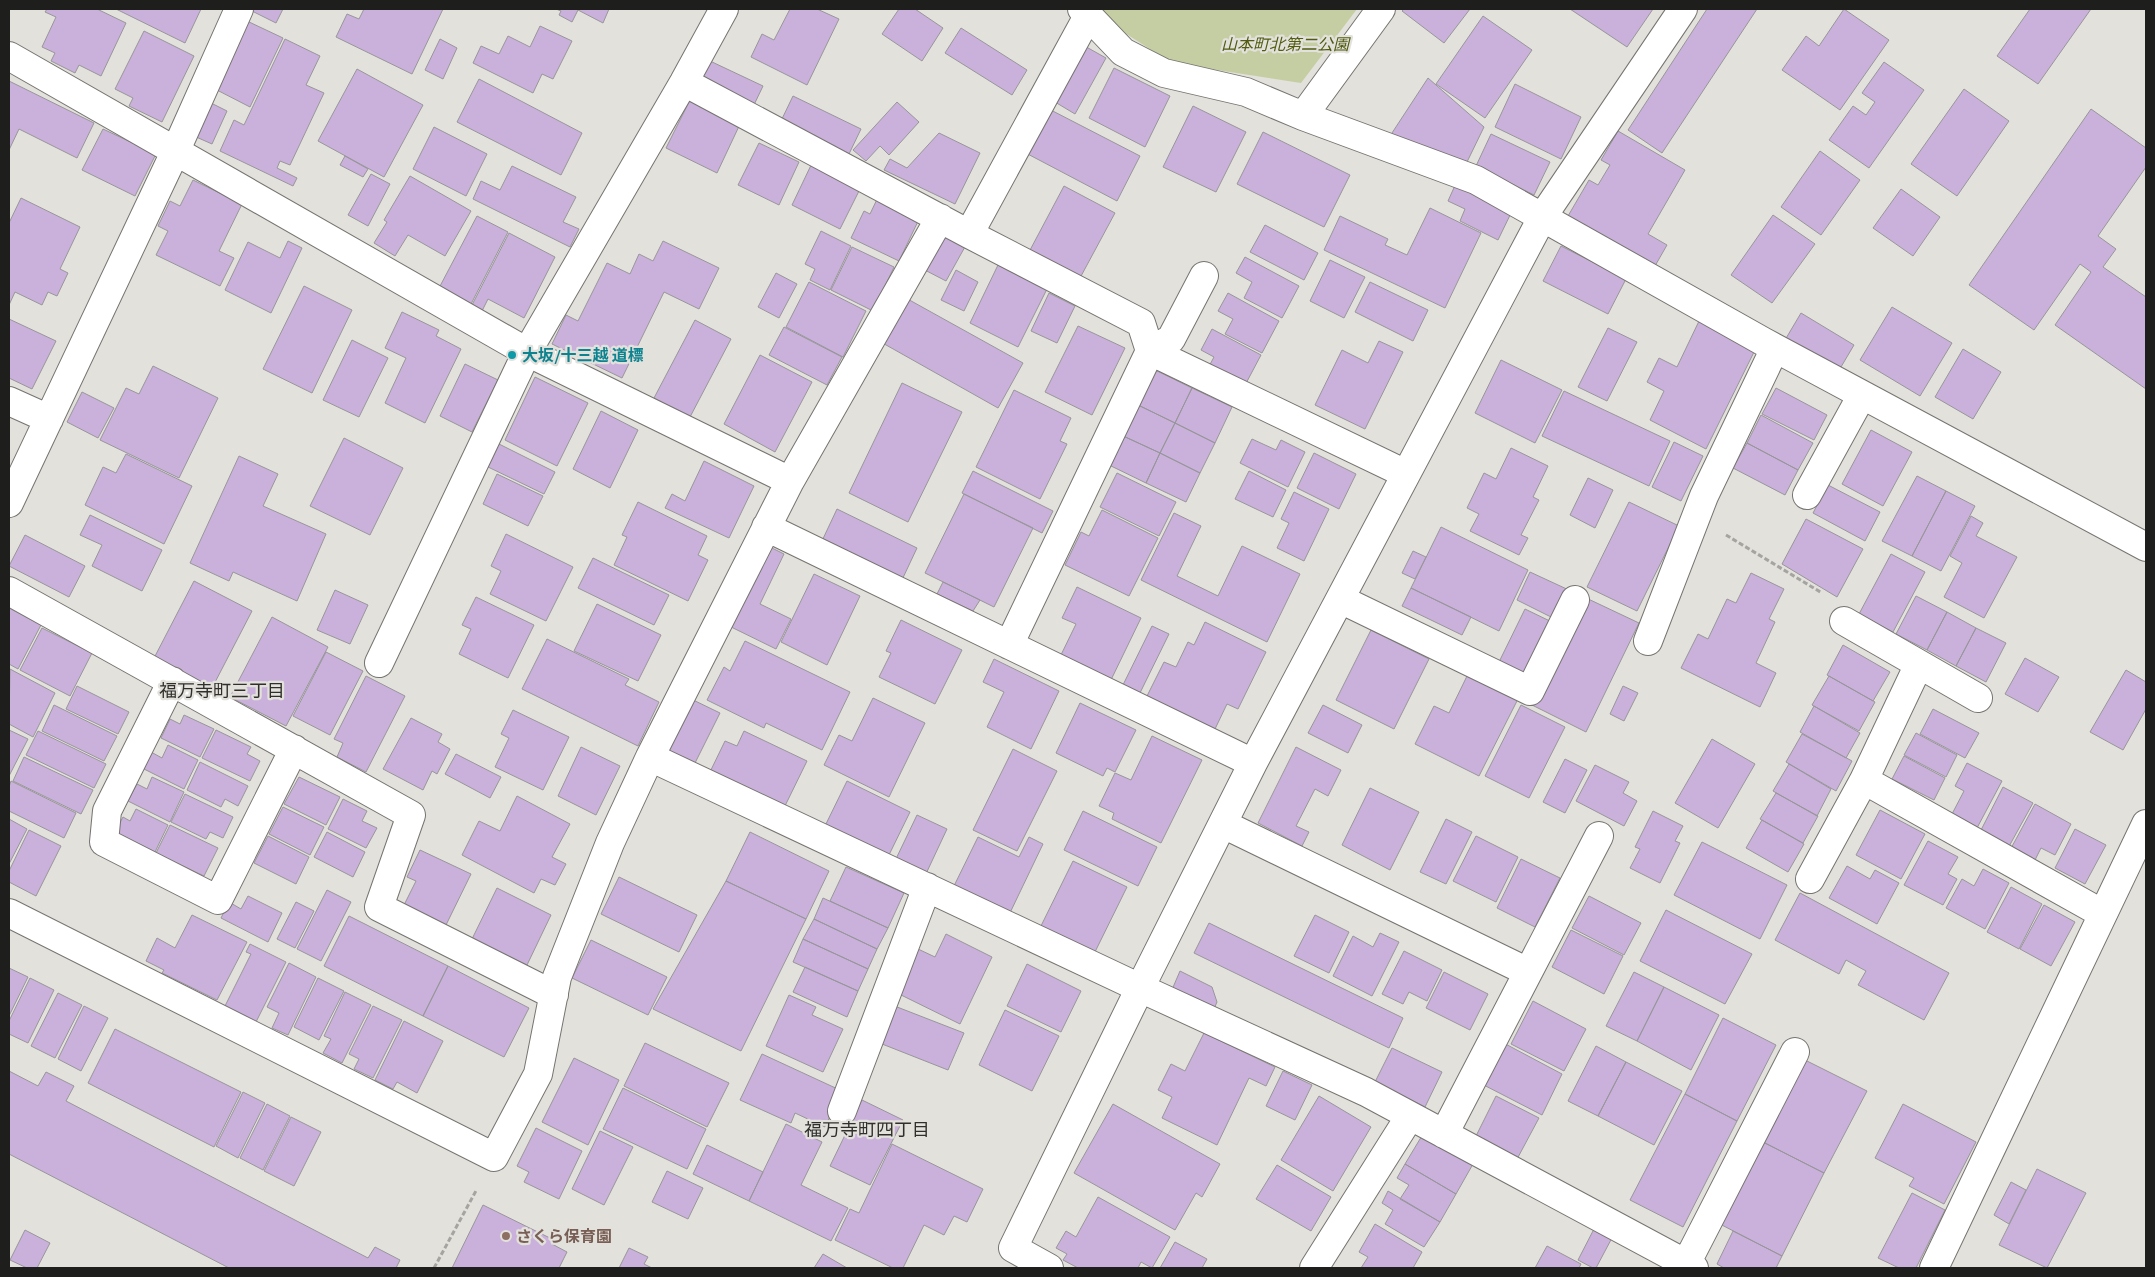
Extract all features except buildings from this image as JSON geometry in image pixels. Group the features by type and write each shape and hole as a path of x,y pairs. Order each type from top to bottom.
{"street":[{"path":"9,503 176,150 239,9"},
{"path":"379,663 527,352 684,82 724,9"},
{"path":"1303,116 1382,9"},
{"path":"1049,1268 1013,1248 1222,824 1544,216 1684,9"},
{"path":"969,234 1085,12 1123,52 1164,74 1246,92 1303,116 1476,180 1544,216 1774,348 2146,548"},
{"path":"9,56 527,352 790,480"},
{"path":"684,82 969,234 1141,323 1150,351 1406,474"},
{"path":"9,913 494,1157 538,1074 557,977 606,852 650,758 790,480 940,218"},
{"path":"1009,645 1150,351 1171,339 1204,276"},
{"path":"1648,641 1704,496 1774,348"},
{"path":"1807,495 1862,395"},
{"path":"9,401 49,419"},
{"path":"766,527 1253,763"},
{"path":"9,591 411,815 379,907 554,995"},
{"path":"1340,599 1530,691 1575,600"},
{"path":"1844,621 1978,698"},
{"path":"1810,880 1864,780 1919,664"},
{"path":"172,682 107,811 104,842 218,900 294,750"},
{"path":"650,758 1366,1092 1690,1266 1795,1052"},
{"path":"1864,780 2103,914"},
{"path":"1222,824 1528,972"},
{"path":"1934,1268 2146,824"},
{"path":"1444,1134 1599,836"},
{"path":"842,1111 927,887"},
{"path":"1314,1268 1410,1116"}],"path":[{"path":"1696,517 1836,601 1844,621"},
{"path":"434,1268 494,1157"}],"green space":[{"name":"山本町北第二公園","path":"1101,9 1357,9 1301,83 1172,63 1117,28"}],"place":[{"name":"大坂/十三越 道標","path":"512,355"},
{"name":"さくら保育園","path":"506,1236"}],"district":[{"name":"福万寺町三丁目","path":"222,691"},
{"name":"福万寺町四丁目","path":"867,1130"}]}
